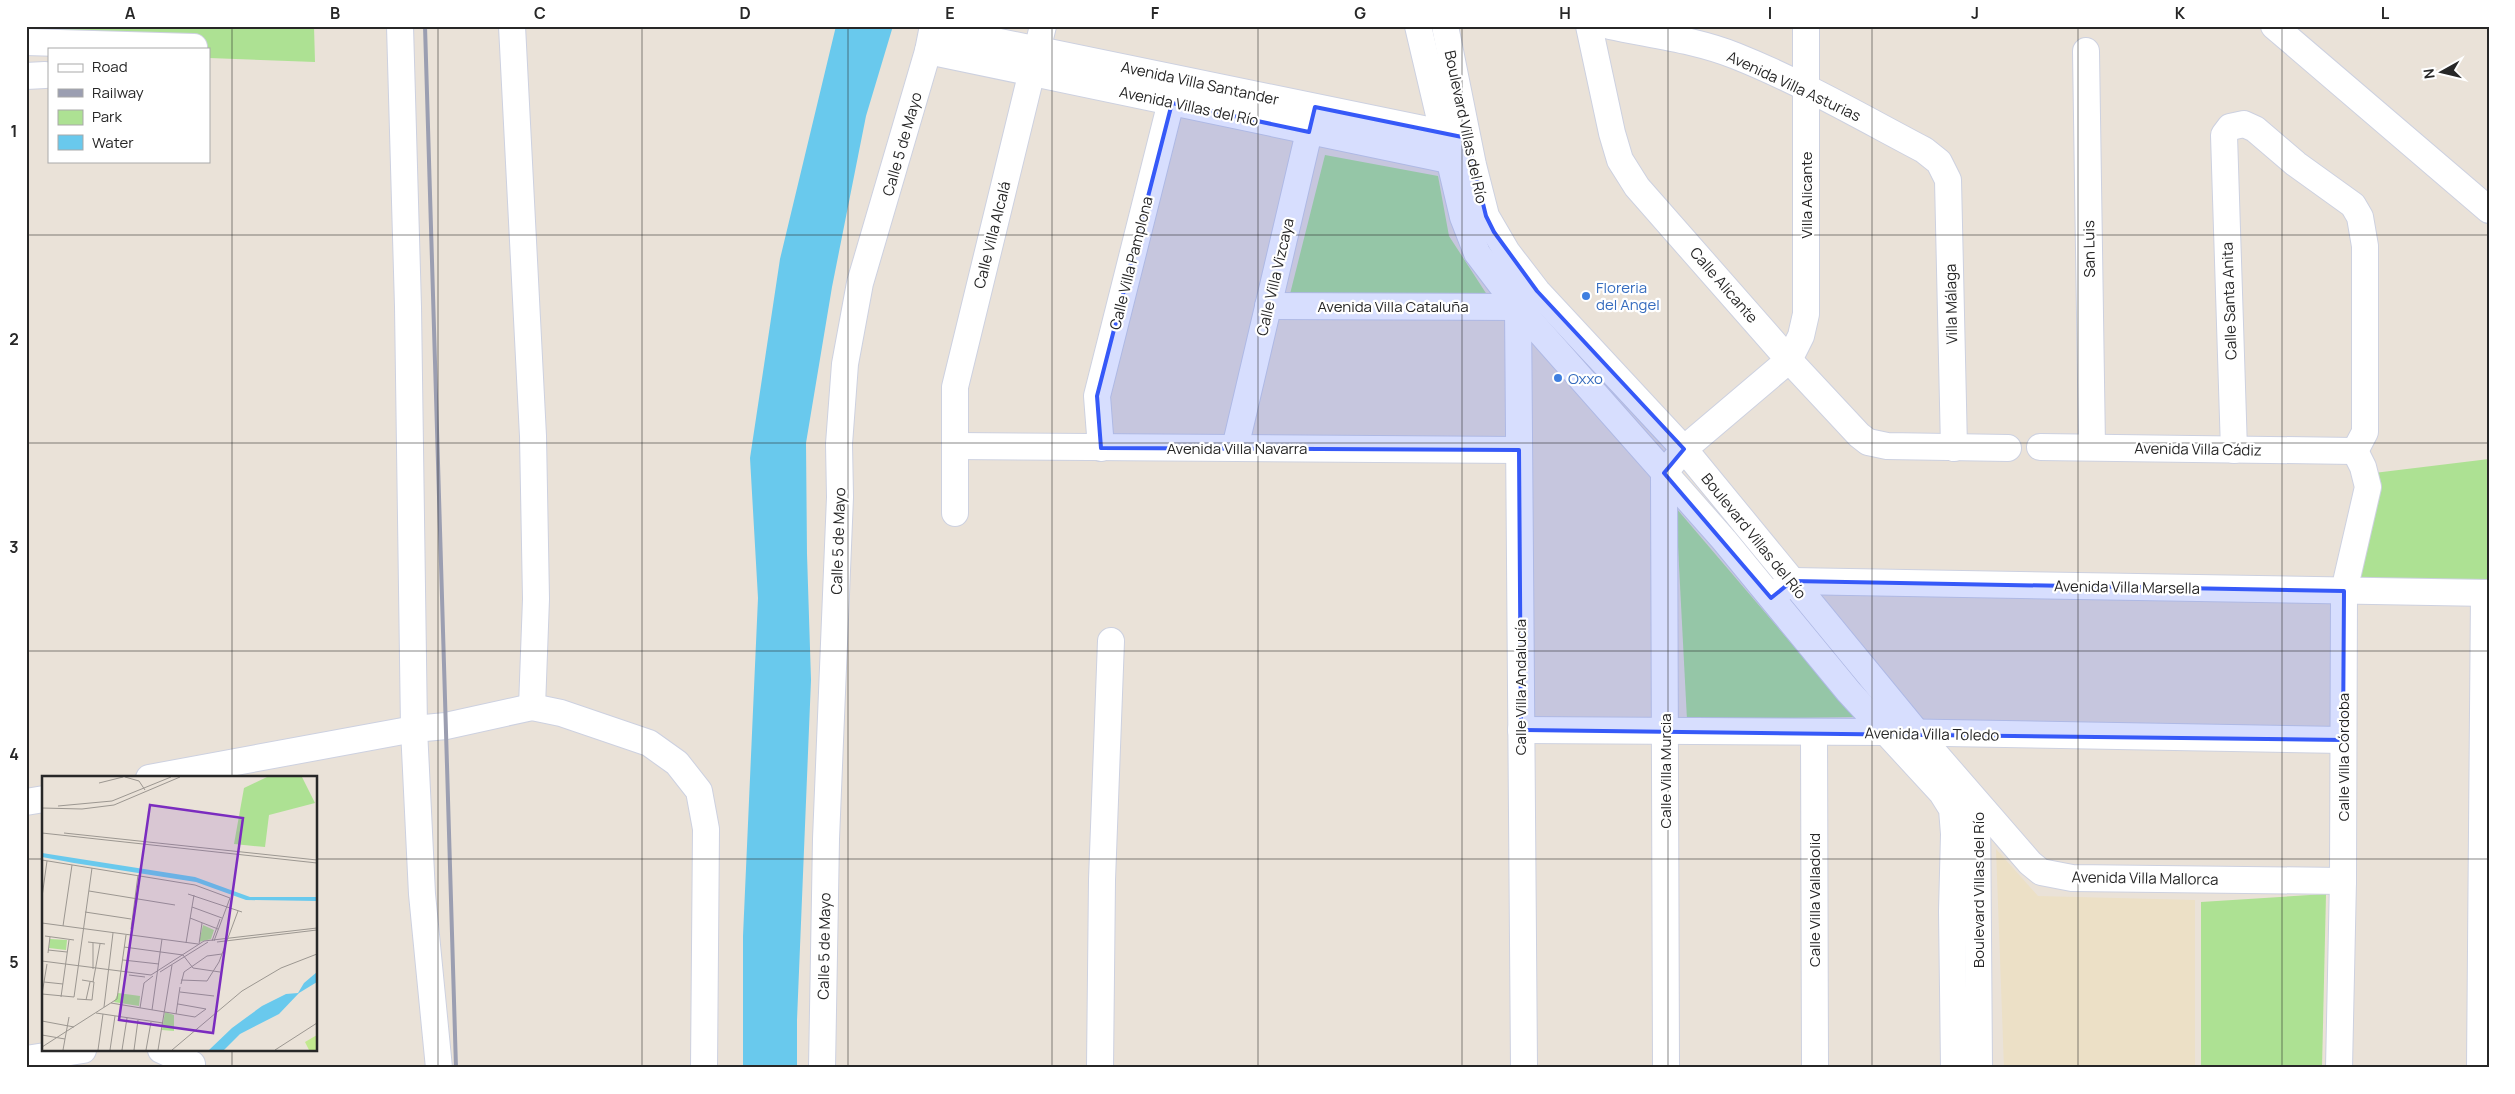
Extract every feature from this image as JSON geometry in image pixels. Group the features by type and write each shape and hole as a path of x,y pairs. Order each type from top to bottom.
{"street":[{"path":"400,26 408,308 414,729 422,894 439,1068"},
{"path":"512,26 532,436 536,599 532,707"},
{"name":"Boulevard Villas del Río","path":"1418,26 1455,136 1461,163 1463,217 1477,253 1684,450 1977,803 1979,1068"},
{"name":"Boulevard Villas del Río","path":"1445,26 1455,136"},
{"name":"Calle Alicante","path":"1589,26 1612,133 1620,160 1638,187 1789,360 1868,442 1887,446 1954,448"},
{"name":"Avenida Villa Asturias","path":"1610,26 1691,42 1736,56 1806,88 1924,150 1939,162"},
{"name":"Villa Alicante","path":"1789,360 1801,336 1806,314 1806,26"},
{"path":"2274,26 2489,210"},
{"name":"Avenida Villa Santander","path":"931,35 1037,49 1174,90 1315,106 1455,136"},
{"name":"Calle 5 de Mayo","path":"822,1068 826,839 840,498 839,444 845,364 860,283 931,35"},
{"path":"26,42 194,47"},
{"name":"Calle Villa Alcalá","path":"955,513 955,387 1037,49"},
{"name":"San Luis","path":"2086,52 2092,447"},
{"name":"Avenida Villas del Río","path":"1174,90 1309,132 1461,163"},
{"name":"Calle Villa Pamplona","path":"1101,448 1097,396 1174,90"},
{"name":"Calle Villa Vizcaya","path":"1235,448 1315,106"},
{"name":"Calle Santa Anita","path":"2234,450 2224,135 2230,127 2244,124 2255,129 2296,164 2353,205 2360,216 2365,246 2364,432 2355,451"},
{"name":"Villa Málaga","path":"1939,162 1948,180 1954,448"},
{"name":"Boulevard Villas del Río","path":"1527,299 1664,474 1772,598 1850,692 1942,793 1952,809 1954,834 1952,911 1954,1068"},
{"name":"Avenida Villa Cataluña","path":"1268,306 1527,299"},
{"name":"Calle Villa Andalucía","path":"1524,1068 1519,450 1527,299"},
{"path":"1664,474 1684,450 1789,360"},
{"name":"Avenida Villa Navarra","path":"956,446 1519,450"},
{"name":"Avenida Villa Cádiz","path":"2040,446 2355,451"},
{"path":"1954,448 2008,448"},
{"name":"Calle Villa Córdoba","path":"2338,1068 2343,881 2344,591 2368,487 2364,467 2355,451"},
{"name":"Calle Villa Murcia","path":"1664,474 1666,1068"},
{"path":"1772,598 1792,581"},
{"name":"Avenida Villa Marsella","path":"1792,581 2486,593"},
{"path":"2480,1068 2485,1015 2486,593"},
{"path":"1100,1068 1102,880 1111,641"},
{"path":"160,776 414,729 446,726 532,707 560,713 649,743 677,763 699,791 706,829 704,1068"},
{"name":"Avenida Villa Toledo","path":"1521,730 1887,732 2343,740"},
{"name":"Calle Villa Valladolid","path":"1814,733 1815,1068"},
{"path":"26,802 42,799"},
{"name":"Avenida Villa Mallorca","path":"1977,803 2030,863 2040,872 2053,876 2343,881"},
{"path":"26,1059 71,1052"},
{"path":"165,1052 192,1064"}],"highlighted area":[{"path":"1172,103 1309,132 1315,107 1467,138 1486,216 1494,232 1537,291 1684,449 1664,473 1771,598 1792,581 2344,591 2343,740 1521,730 1519,450 1101,448 1097,396"}],"shaded area":[{"path":"1996,849 2038,896 2195,900 2195,1068 2004,1068"}],"green space":[{"path":"26,26 314,26 315,62 210,58 210,48 48,48 26,52"},
{"path":"1325,155 1438,176 1449,236 1493,304 1290,294"},
{"path":"2489,459 2489,588 2351,586 2374,473"},
{"path":"1676,508 1854,717 1687,720"},
{"path":"2326,894 2322,1068 2201,1068 2201,902"}],"water":[{"path":"836,26 893,26 866,116 832,287 806,443 811,680 797,1020 797,1068 743,1068 743,936 758,598 750,458 780,259"}],"railway":[{"path":"425,26 456,1068"}],"place":[{"name":"Floreria del Angel","path":"1586,296"},
{"name":"Oxxo","path":"1558,378"}]}
